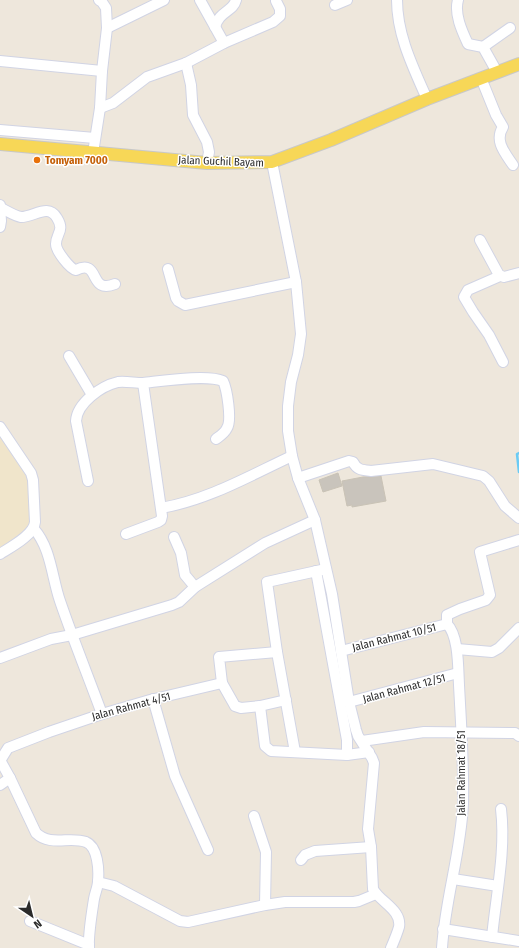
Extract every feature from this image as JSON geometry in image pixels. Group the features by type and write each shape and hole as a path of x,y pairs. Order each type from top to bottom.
{"main road":[{"name":"Jalan Guchil Bayam","path":"0,144 208,163 272,162 332,140 427,99 519,64"}],"street":[{"path":"93,153 100,108 102,71 107,28 106,8 99,0"},
{"path":"107,28 164,0"},
{"path":"200,0 224,43"},
{"path":"215,27 216,20 234,6 236,0"},
{"path":"335,5 347,0"},
{"path":"396,0 399,26 404,43 427,99"},
{"path":"458,0 456,7 468,44 483,47 510,28"},
{"path":"100,108 113,103 147,77 186,63 224,43 273,22 280,16 280,9 276,1"},
{"path":"483,47 497,72"},
{"path":"0,61 102,71"},
{"path":"186,63 191,85 193,114 207,142 208,163"},
{"path":"481,78 496,115 503,127 499,133 499,140 513,165"},
{"path":"0,130 95,138"},
{"path":"272,162 296,282 302,334 291,382 288,406 288,431 292,456 298,478 315,520 321,570 347,740 347,755"},
{"path":"0,227 1,207 19,217 31,216 46,210 52,212 60,225 56,248 70,268 76,270 87,267 100,284 104,286 115,284"},
{"path":"480,240 500,276"},
{"path":"168,269 176,298 185,305 296,282"},
{"path":"504,362 489,335 464,297 468,290 500,276 504,277 519,273"},
{"path":"69,356 92,395"},
{"path":"88,481 76,421 76,414 83,403 92,395 107,386 118,382 143,383 181,379 217,378 223,381 226,387 229,422 224,432 216,439"},
{"path":"126,534 161,520 162,508 143,383"},
{"path":"0,428 31,473 34,480 35,522 34,529 28,535 0,554"},
{"path":"162,508 214,494 292,456"},
{"path":"298,478 349,461 353,462 360,470 371,471 433,464 483,476 489,481 506,506 519,518"},
{"path":"0,658 51,639 72,635 179,602 195,587 265,543 315,520"},
{"path":"34,529 41,540 50,562 59,599 102,714"},
{"path":"174,537 181,553 185,575 195,587"},
{"path":"446,624 447,615 486,600 490,594 480,552 519,540"},
{"path":"321,570 332,594 349,702 356,730 374,763 368,829 371,847 373,889 397,915 399,926 391,948"},
{"path":"295,752 277,652 267,582 321,570"},
{"name":"Jalan Rahmat 18/51","path":"442,948 463,804 457,649 450,627 446,624"},
{"name":"Jalan Rahmat 10/51","path":"341,651 446,624"},
{"path":"457,649 492,652 499,648 519,628"},
{"path":"277,652 219,657 222,684 235,706 241,708 260,706 286,700"},
{"name":"Jalan Rahmat 12/51","path":"349,702 458,673"},
{"name":"Jalan Rahmat 4/51","path":"0,760 8,748 48,732 153,699 222,684"},
{"path":"153,699 175,776 208,850"},
{"path":"260,706 265,746 271,751 347,755 369,752"},
{"path":"362,741 424,732 515,733 519,736"},
{"path":"0,760 15,785 36,833 41,838 48,840 85,842 91,845 95,853 98,882 94,899 89,946 30,921"},
{"path":"0,784 10,778"},
{"path":"492,937 503,826 501,809"},
{"path":"254,816 266,852 265,905"},
{"path":"301,860 305,855 315,851 371,847"},
{"path":"453,879 498,886"},
{"path":"98,882 114,886 180,921 188,922 285,902 354,902 376,894"},
{"path":"444,930 519,941"}],"shaded area":[{"path":"0,433 29,475 31,528 0,550"}],"building":[{"path":"338,473 342,486 323,492 319,480"},
{"path":"381,476 386,501 352,507 352,505 347,506 342,481 363,477"}],"waterway":[{"path":"519,453 517,454 519,472"}],"place":[{"name":"Tomyam 7000","path":"37,160"}]}
